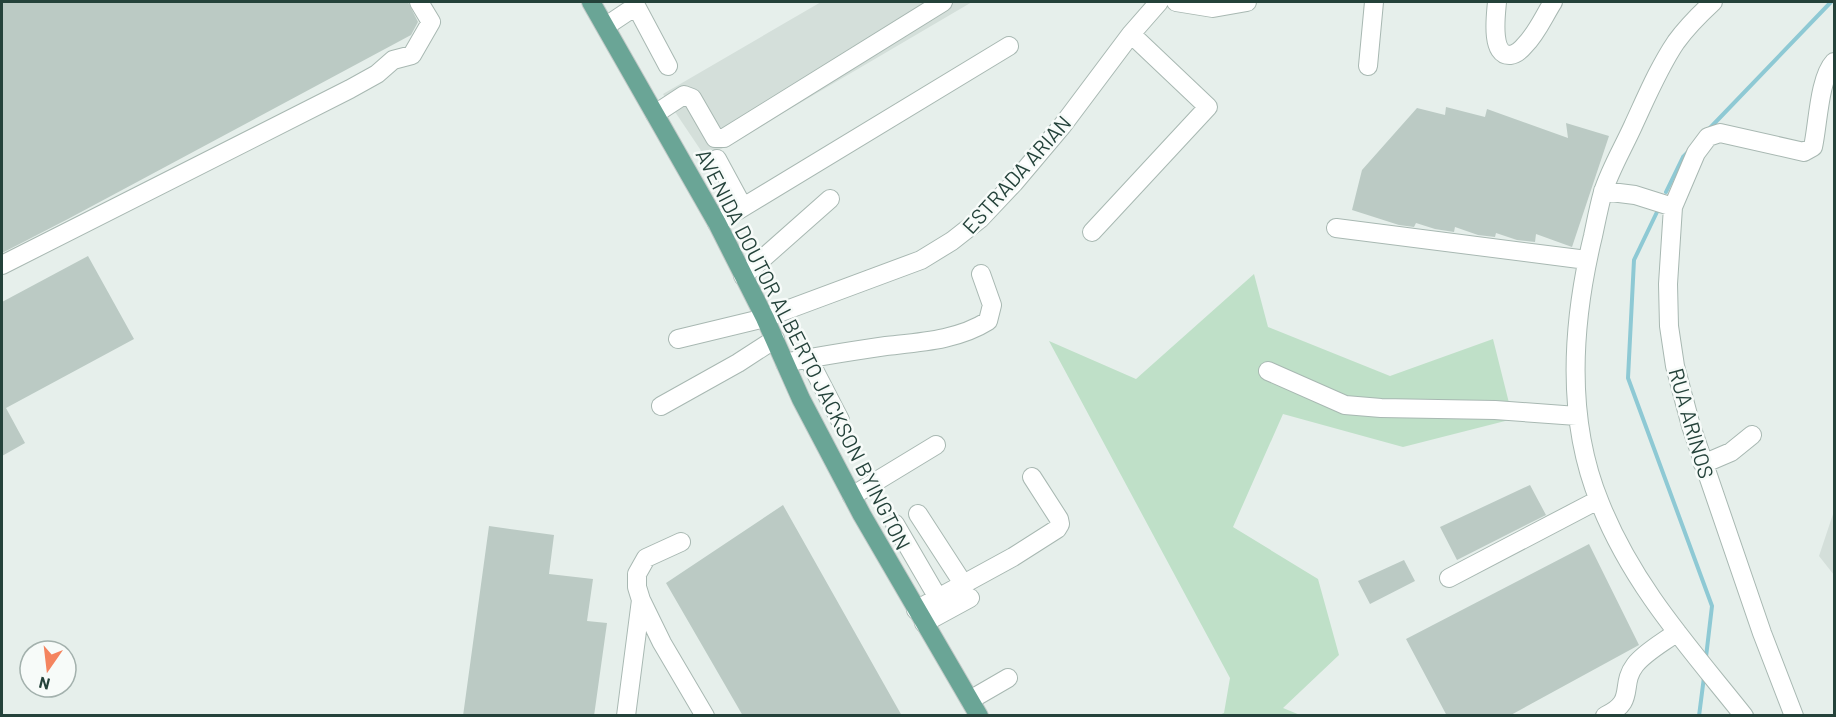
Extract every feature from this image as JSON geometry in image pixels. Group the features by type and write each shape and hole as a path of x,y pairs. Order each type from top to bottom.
{"main road":[{"name":"AVENIDA DOUTOR ALBERTO JACKSON BYINGTON","path":"591,2 717,223 765,318 801,399 852,496 975,708"}],"street":[{"path":"2,265 350,89 377,74 393,60 411,55 431,22 419,2"},
{"path":"655,114 684,95 688,96 692,98 715,138 721,140 920,8 943,2"},
{"name":"ESTRADA ARIAN","path":"678,339 765,318 921,260 952,241 980,219 1014,183 1062,126 1131,34 1159,2"},
{"path":"1176,2 1213,8 1247,2"},
{"path":"1368,66 1374,2"},
{"path":"1497,2 1496,28 1500,50 1506,55 1513,55 1520,51 1553,2"},
{"path":"1713,2 1691,23 1676,43 1637,117 1603,191 1587,260 1577,322 1574,366 1577,416 1586,460 1598,500 1636,576 1744,716"},
{"path":"606,26 634,4 668,66"},
{"path":"1092,232 1208,107 1131,34"},
{"path":"717,223 1009,46"},
{"name":"RUA ARINOS","path":"1794,716 1784,694 1703,464 1674,366 1669,326 1668,284 1673,207 1696,153 1708,137 1720,133 1804,152 1813,147 1820,99 1830,67 1834,62"},
{"path":"717,159 743,207"},
{"path":"1603,191 1635,195 1673,207"},
{"path":"743,276 830,199"},
{"path":"1336,228 1587,260"},
{"path":"785,363 941,339 973,331 988,321 992,305 981,274"},
{"path":"661,406 738,363 775,339"},
{"path":"808,358 840,420"},
{"path":"1268,371 1345,405 1495,410 1577,416"},
{"path":"1703,464 1731,452 1752,435"},
{"path":"852,496 936,445"},
{"path":"920,616 967,591 1059,527 1059,519 1032,477"},
{"path":"1449,578 1598,500"},
{"path":"918,514 967,591"},
{"path":"895,524 938,598"},
{"path":"681,542 646,558 637,573 637,587 662,643 705,716"},
{"path":"920,616 938,598 967,591"},
{"path":"626,716 641,600"},
{"path":"1605,716 1617,710 1623,703 1629,675 1637,662 1677,632"},
{"path":"634,655 662,643"},
{"path":"975,708 1008,678"}],"shaded area":[{"path":"821,2 972,2 706,158 663,94"},
{"path":"1834,511 1834,575 1819,556"}],"green space":[{"path":"1254,274 1268,327 1390,376 1493,339 1513,419 1403,447 1283,414 1233,527 1318,579 1339,655 1283,708 1300,715 1219,715 1224,713 1230,678 1049,341 1136,379"}],"building":[{"path":"2,2 408,2 418,22 411,35 2,253"},
{"path":"1446,107 1485,117 1487,109 1568,138 1566,123 1609,136 1572,247 1536,234 1535,242 1517,240 1496,233 1495,237 1478,235 1455,227 1454,232 1416,223 1414,227 1399,225 1352,210 1362,170 1417,108 1445,115"},
{"path":"88,256 134,339 6,408 25,443 2,456 2,302"},
{"path":"1530,485 1546,515 1457,560 1440,527"},
{"path":"783,505 902,716 743,716 666,583"},
{"path":"489,526 554,535 549,574 593,579 587,621 607,623 594,716 463,716"},
{"path":"1589,544 1639,645 1509,716 1447,716 1406,639"},
{"path":"1404,560 1415,581 1370,604 1358,581"}],"waterway":[{"path":"1708,130 1831,2"},
{"path":"1666,192 1683,157 1689,151"},
{"path":"1657,212 1634,260 1628,378 1712,606 1706,657"},
{"path":"1699,716 1704,677"}]}
